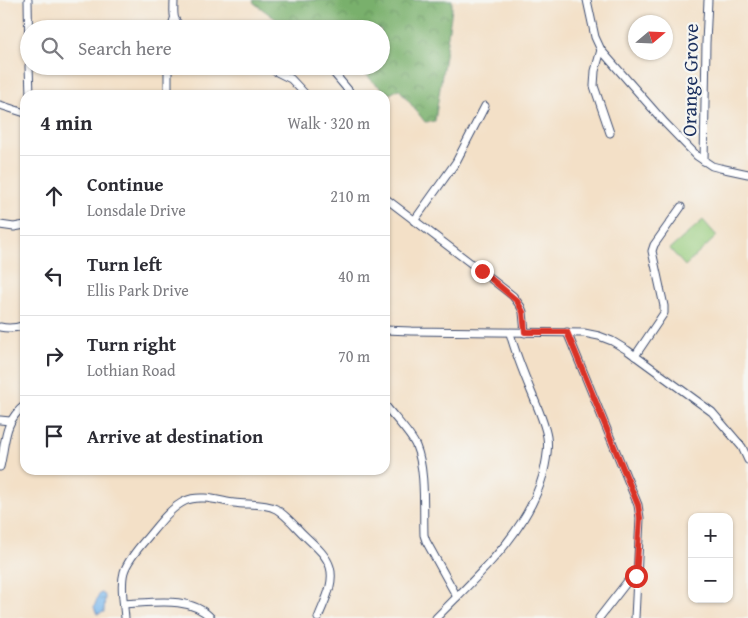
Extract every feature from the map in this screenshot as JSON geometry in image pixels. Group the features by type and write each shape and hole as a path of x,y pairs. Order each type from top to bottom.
{"street":[{"path":"28,0 28,20"},
{"path":"174,0 174,19"},
{"path":"587,0 601,50 665,123 704,161 720,168 748,174"},
{"name":"Orange Grove","path":"704,161 708,0"},
{"path":"601,50 595,71 594,86 610,133"},
{"path":"29,75 30,90"},
{"path":"168,75 168,90"},
{"path":"283,75 291,79 301,90"},
{"path":"336,75 348,90"},
{"path":"0,105 20,111"},
{"path":"414,221 456,162 485,106"},
{"path":"390,202 512,296 523,312 525,332"},
{"path":"635,356 664,313 652,251 654,245 681,207"},
{"path":"0,225 20,226"},
{"path":"0,327 20,327"},
{"path":"390,330 510,333 567,332 599,336 612,341 635,356 712,412 742,447 748,460"},
{"path":"567,332 638,505 640,518 635,618"},
{"path":"436,618 499,552 519,526 538,492 544,469 547,437 539,410 515,351 510,333"},
{"path":"0,467 10,421 20,408"},
{"path":"390,412 415,444 422,470 424,535 457,596"},
{"path":"0,420 10,421"},
{"path":"125,618 123,584 125,569 143,542 174,508 184,501 203,499 275,509 320,551 330,566 331,580 329,591 318,618"},
{"path":"599,618 627,582 636,576"},
{"path":"124,604 189,604 204,611 211,618"}],"green space":[{"path":"253,0 452,0 435,121 425,122 399,89 390,94 390,90 384,90 367,75 390,75 390,20 277,20 254,3"},
{"path":"703,220 717,236 685,266 670,249"}],"water":[{"path":"102,593 105,596 104,612 97,614 94,607 99,594"}],"route":[{"path":"482,271 517,301 525,319 525,332 567,332 636,498 640,512 636,576"}]}
